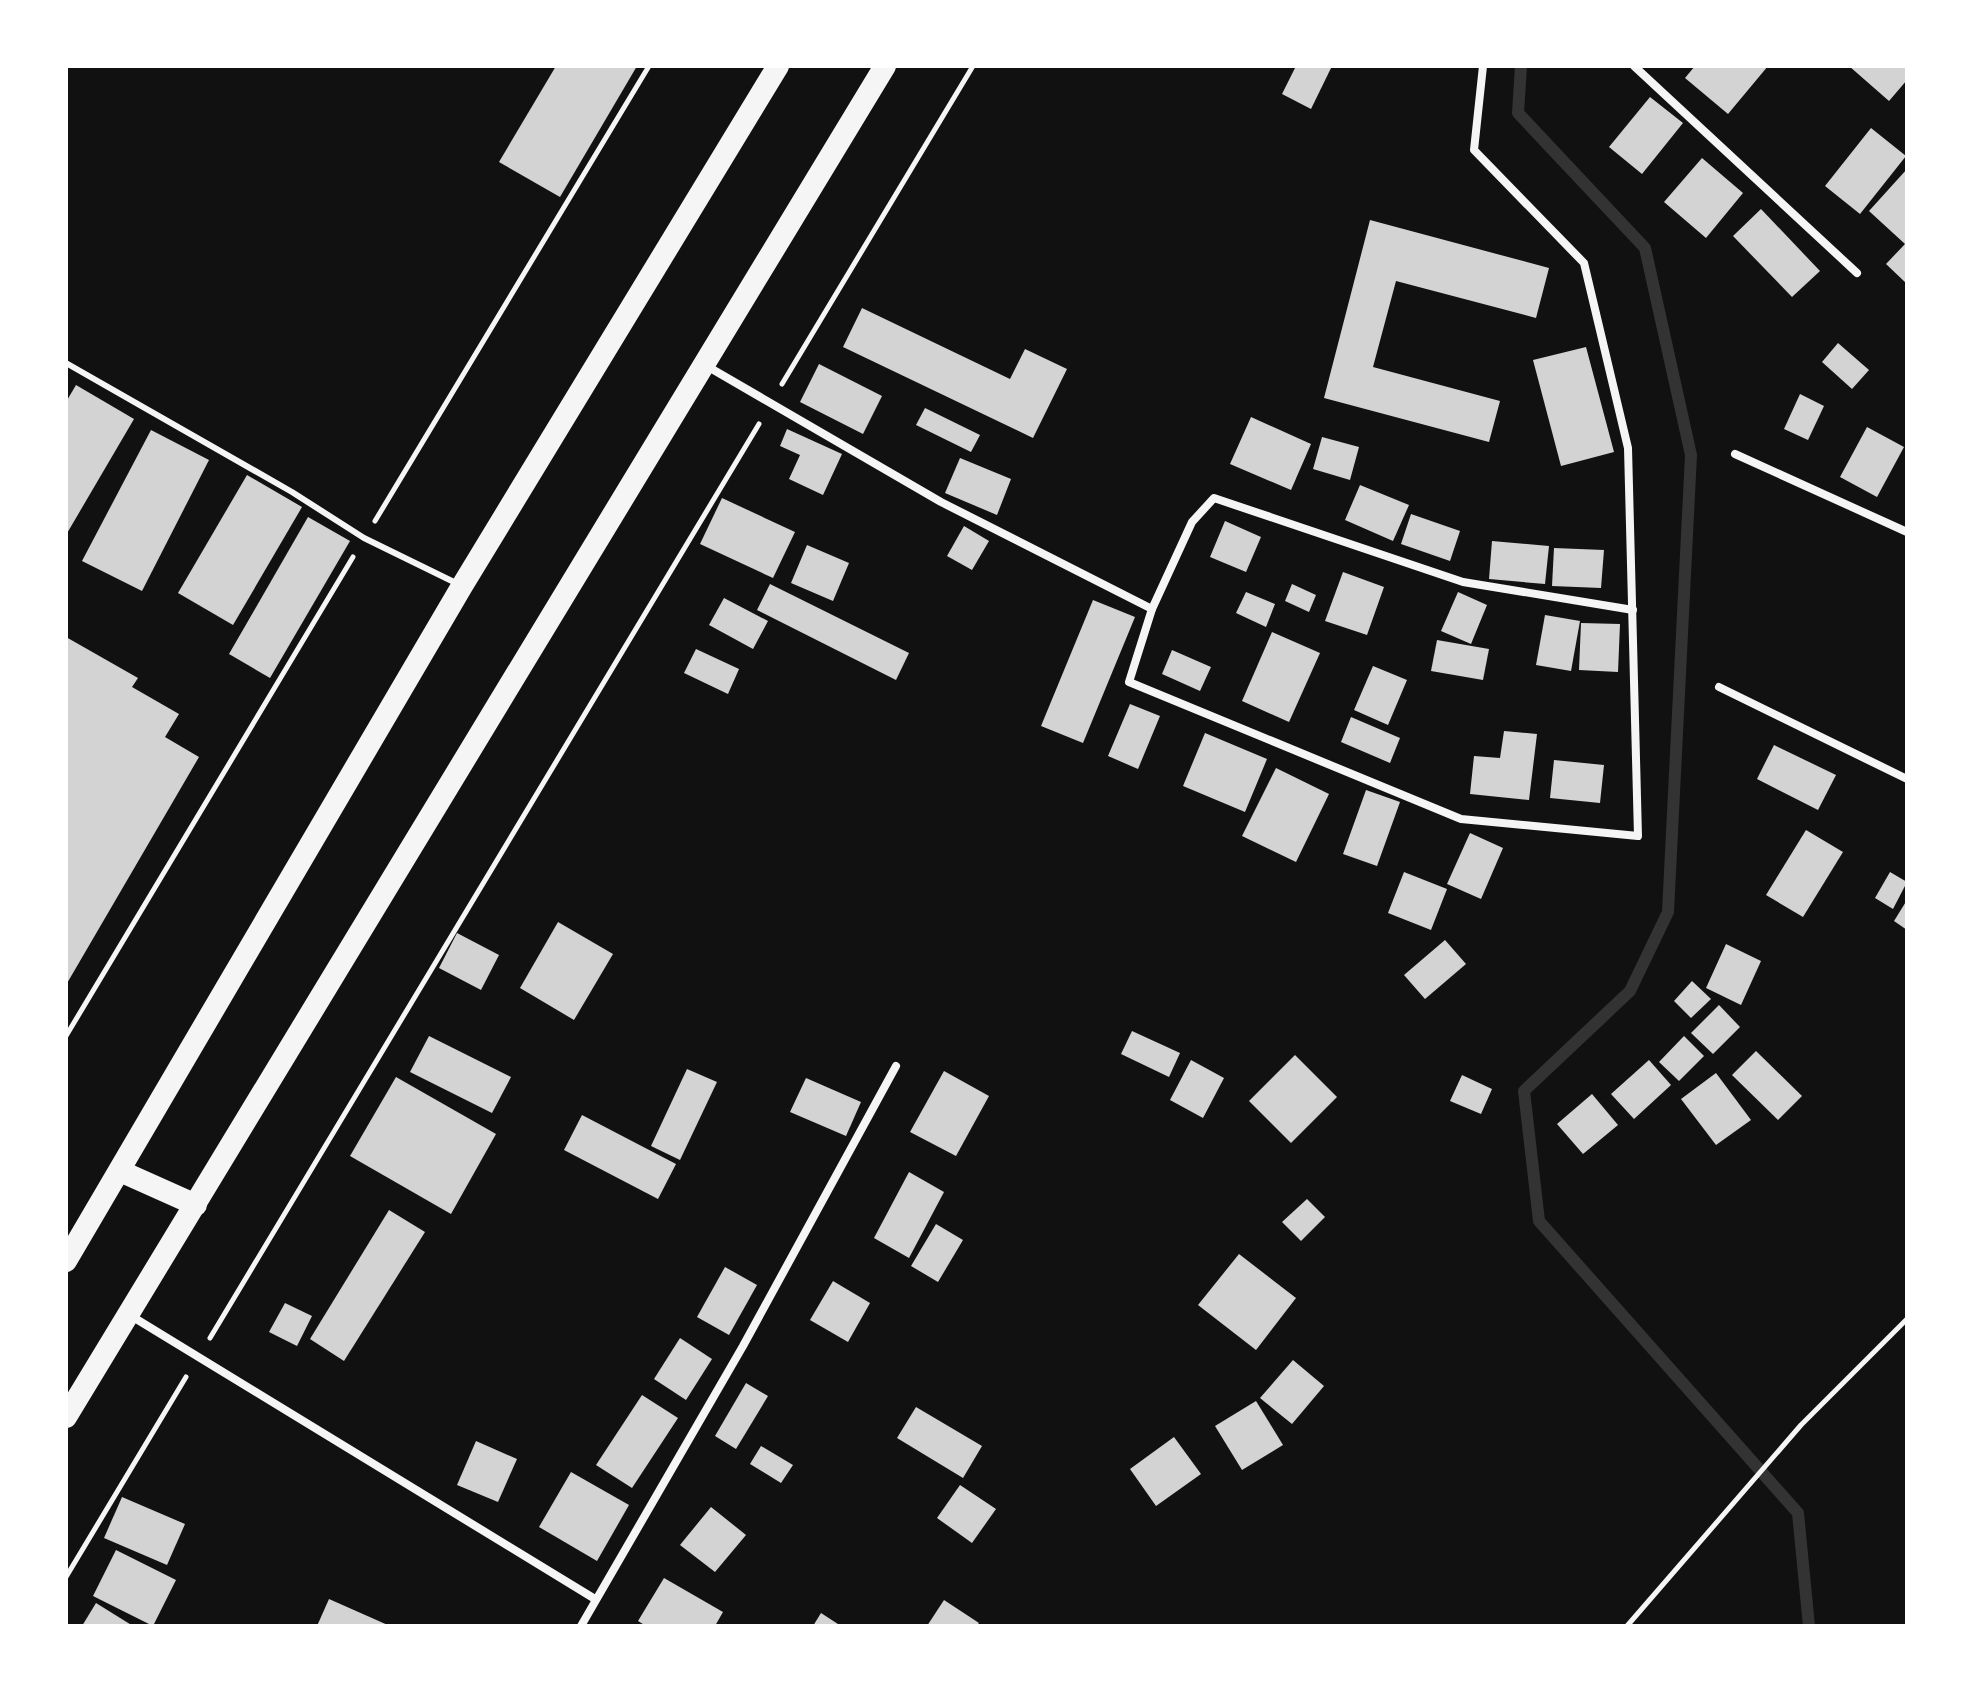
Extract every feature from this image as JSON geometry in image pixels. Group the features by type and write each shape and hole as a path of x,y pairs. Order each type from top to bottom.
{"highway":[{"path":"66,1261 462,586 778,66"},
{"path":"66,1417 885,66"},
{"path":"120,1171 196,1205"}],"street":[{"path":"1483,66 1474,150 1584,263 1628,448 1633,610 1638,836 1461,819 1129,682 1152,609 1192,522 1214,498 1463,582 1633,610"},
{"path":"1634,66 1857,273"},
{"path":"704,365 941,502 1152,609"},
{"path":"1735,454 1907,532"},
{"path":"1719,687 1907,779"},
{"path":"581,1626 743,1346 896,1066"},
{"path":"127,1314 595,1599"}],"lane":[{"path":"66,363 292,492 364,538 462,586"}],"path":[{"path":"66,1577 973,66"},
{"path":"1627,1626 1801,1425 1907,1319"}],"building":[{"path":"556,66 637,66 560,197 499,162"},
{"path":"1296,66 1332,66 1311,109 1282,94"},
{"path":"1695,66 1768,66 1728,114 1685,78"},
{"path":"1849,66 1907,66 1907,80 1889,101"},
{"path":"1650,97 1683,123 1642,174 1609,147"},
{"path":"1871,128 1906,156 1860,214 1825,186"},
{"path":"1702,158 1743,193 1706,238 1664,202"},
{"path":"1907,169 1907,284 1886,264 1905,244 1869,211"},
{"path":"1761,209 1820,271 1792,297 1733,236"},
{"path":"1370,220 1549,268 1536,318 1396,281 1373,367 1500,401 1489,442 1324,398"},
{"path":"862,308 1010,379 1025,349 1067,369 1033,438 843,347"},
{"path":"1838,343 1869,370 1852,389 1822,362"},
{"path":"1586,347 1614,452 1561,466 1533,360"},
{"path":"819,364 882,396 863,434 800,402"},
{"path":"76,385 134,419 66,535 66,402"},
{"path":"1800,394 1824,406 1808,440 1784,429"},
{"path":"925,408 980,435 971,452 916,425"},
{"path":"1251,417 1311,444 1291,490 1230,464"},
{"path":"1867,427 1904,447 1877,497 1840,477"},
{"path":"787,429 842,454 823,495 789,479 800,455 780,446"},
{"path":"151,430 209,460 142,591 82,561"},
{"path":"1322,437 1359,447 1350,480 1313,469"},
{"path":"960,458 1011,479 997,515 945,493"},
{"path":"247,475 302,507 233,625 178,593"},
{"path":"1360,485 1409,505 1393,541 1345,520"},
{"path":"722,498 795,532 773,578 700,544"},
{"path":"1411,514 1460,531 1450,561 1401,544"},
{"path":"308,517 350,541 270,678 229,654"},
{"path":"1225,521 1261,537 1246,572 1210,557"},
{"path":"964,526 989,541 972,570 947,556"},
{"path":"1492,541 1549,546 1545,584 1489,579"},
{"path":"807,545 849,563 833,601 791,583"},
{"path":"1554,548 1604,550 1601,588 1552,586"},
{"path":"1343,572 1384,587 1367,635 1325,621"},
{"path":"770,584 909,653 896,680 757,610"},
{"path":"1292,584 1316,595 1309,612 1285,601"},
{"path":"1246,592 1275,604 1266,627 1236,613"},
{"path":"1458,592 1487,605 1471,644 1441,631"},
{"path":"724,598 768,621 753,649 709,625"},
{"path":"1093,600 1135,617 1083,743 1041,726"},
{"path":"1545,615 1580,621 1571,671 1536,665"},
{"path":"1581,623 1620,624 1618,672 1579,670"},
{"path":"1272,632 1320,653 1289,722 1242,701"},
{"path":"66,637 138,678 132,687 179,714 165,737 199,757 66,985"},
{"path":"1437,640 1489,649 1483,680 1431,671"},
{"path":"696,649 739,669 728,694 684,673"},
{"path":"1172,650 1211,667 1200,691 1162,674"},
{"path":"1373,666 1407,680 1388,725 1354,710"},
{"path":"1130,704 1160,716 1138,769 1108,756"},
{"path":"1351,717 1400,738 1390,763 1341,742"},
{"path":"1504,731 1537,734 1529,800 1470,794 1474,756 1500,758"},
{"path":"1205,733 1267,759 1245,812 1183,786"},
{"path":"1774,745 1836,775 1818,810 1757,779"},
{"path":"1554,760 1604,765 1600,803 1550,798"},
{"path":"1276,768 1329,794 1296,862 1242,836"},
{"path":"1366,790 1400,802 1377,866 1343,854"},
{"path":"1806,830 1843,852 1803,917 1766,895"},
{"path":"1470,833 1503,848 1481,899 1447,884"},
{"path":"1404,872 1447,889 1431,930 1388,913"},
{"path":"1890,872 1907,882 1893,909 1875,898"},
{"path":"1907,900 1907,930 1894,921"},
{"path":"558,922 613,954 574,1020 520,988"},
{"path":"457,933 499,955 481,990 439,968"},
{"path":"1445,940 1466,964 1425,999 1404,975"},
{"path":"1726,944 1761,961 1741,1005 1706,988"},
{"path":"1692,981 1711,999 1691,1018 1674,1001"},
{"path":"1719,1005 1740,1027 1713,1054 1691,1033"},
{"path":"1132,1031 1180,1053 1169,1077 1121,1054"},
{"path":"429,1036 511,1077 492,1113 410,1072"},
{"path":"1684,1036 1704,1056 1679,1081 1659,1062"},
{"path":"1756,1051 1802,1096 1778,1120 1732,1075"},
{"path":"1295,1055 1337,1097 1291,1143 1249,1101"},
{"path":"1191,1060 1224,1078 1203,1118 1170,1100"},
{"path":"1649,1060 1671,1085 1634,1119 1611,1094"},
{"path":"687,1069 717,1082 680,1160 651,1146"},
{"path":"944,1071 989,1096 956,1156 910,1132"},
{"path":"1716,1073 1751,1120 1716,1145 1681,1099"},
{"path":"1462,1075 1492,1089 1481,1114 1450,1101"},
{"path":"396,1077 496,1134 451,1214 350,1156"},
{"path":"806,1078 861,1102 846,1136 790,1112"},
{"path":"1592,1094 1618,1125 1583,1154 1557,1124"},
{"path":"582,1115 676,1164 658,1199 564,1150"},
{"path":"909,1172 944,1192 909,1258 874,1238"},
{"path":"1307,1199 1325,1217 1301,1241 1282,1222"},
{"path":"389,1210 425,1232 344,1361 310,1339"},
{"path":"936,1224 963,1240 938,1282 911,1266"},
{"path":"1239,1254 1296,1298 1256,1350 1198,1305"},
{"path":"725,1267 757,1285 729,1335 697,1317"},
{"path":"833,1281 870,1303 848,1342 810,1320"},
{"path":"285,1303 312,1316 297,1346 269,1332"},
{"path":"680,1338 712,1359 686,1400 654,1379"},
{"path":"1293,1360 1324,1386 1292,1424 1260,1398"},
{"path":"746,1383 768,1396 736,1449 715,1436"},
{"path":"642,1395 678,1418 632,1488 596,1465"},
{"path":"1256,1401 1283,1445 1242,1470 1215,1426"},
{"path":"916,1407 982,1446 963,1478 897,1438"},
{"path":"1174,1437 1201,1474 1156,1506 1130,1469"},
{"path":"476,1441 517,1459 498,1502 457,1485"},
{"path":"761,1446 793,1465 781,1483 750,1464"},
{"path":"571,1472 629,1505 597,1561 539,1527"},
{"path":"960,1485 996,1509 972,1543 937,1518"},
{"path":"122,1497 185,1524 167,1565 104,1538"},
{"path":"711,1507 746,1535 715,1572 680,1545"},
{"path":"116,1550 176,1580 153,1626 93,1596"},
{"path":"664,1578 723,1612 715,1626 646,1626 638,1621"},
{"path":"329,1599 390,1626 317,1626"},
{"path":"944,1600 979,1623 976,1626 927,1626"},
{"path":"96,1603 133,1626 82,1626"},
{"path":"821,1613 841,1626 813,1626"}],"waterway":[{"path":"1521,66 1518,113 1645,248 1691,455 1668,912 1630,991 1524,1091 1539,1221 1798,1513 1809,1626"}]}
